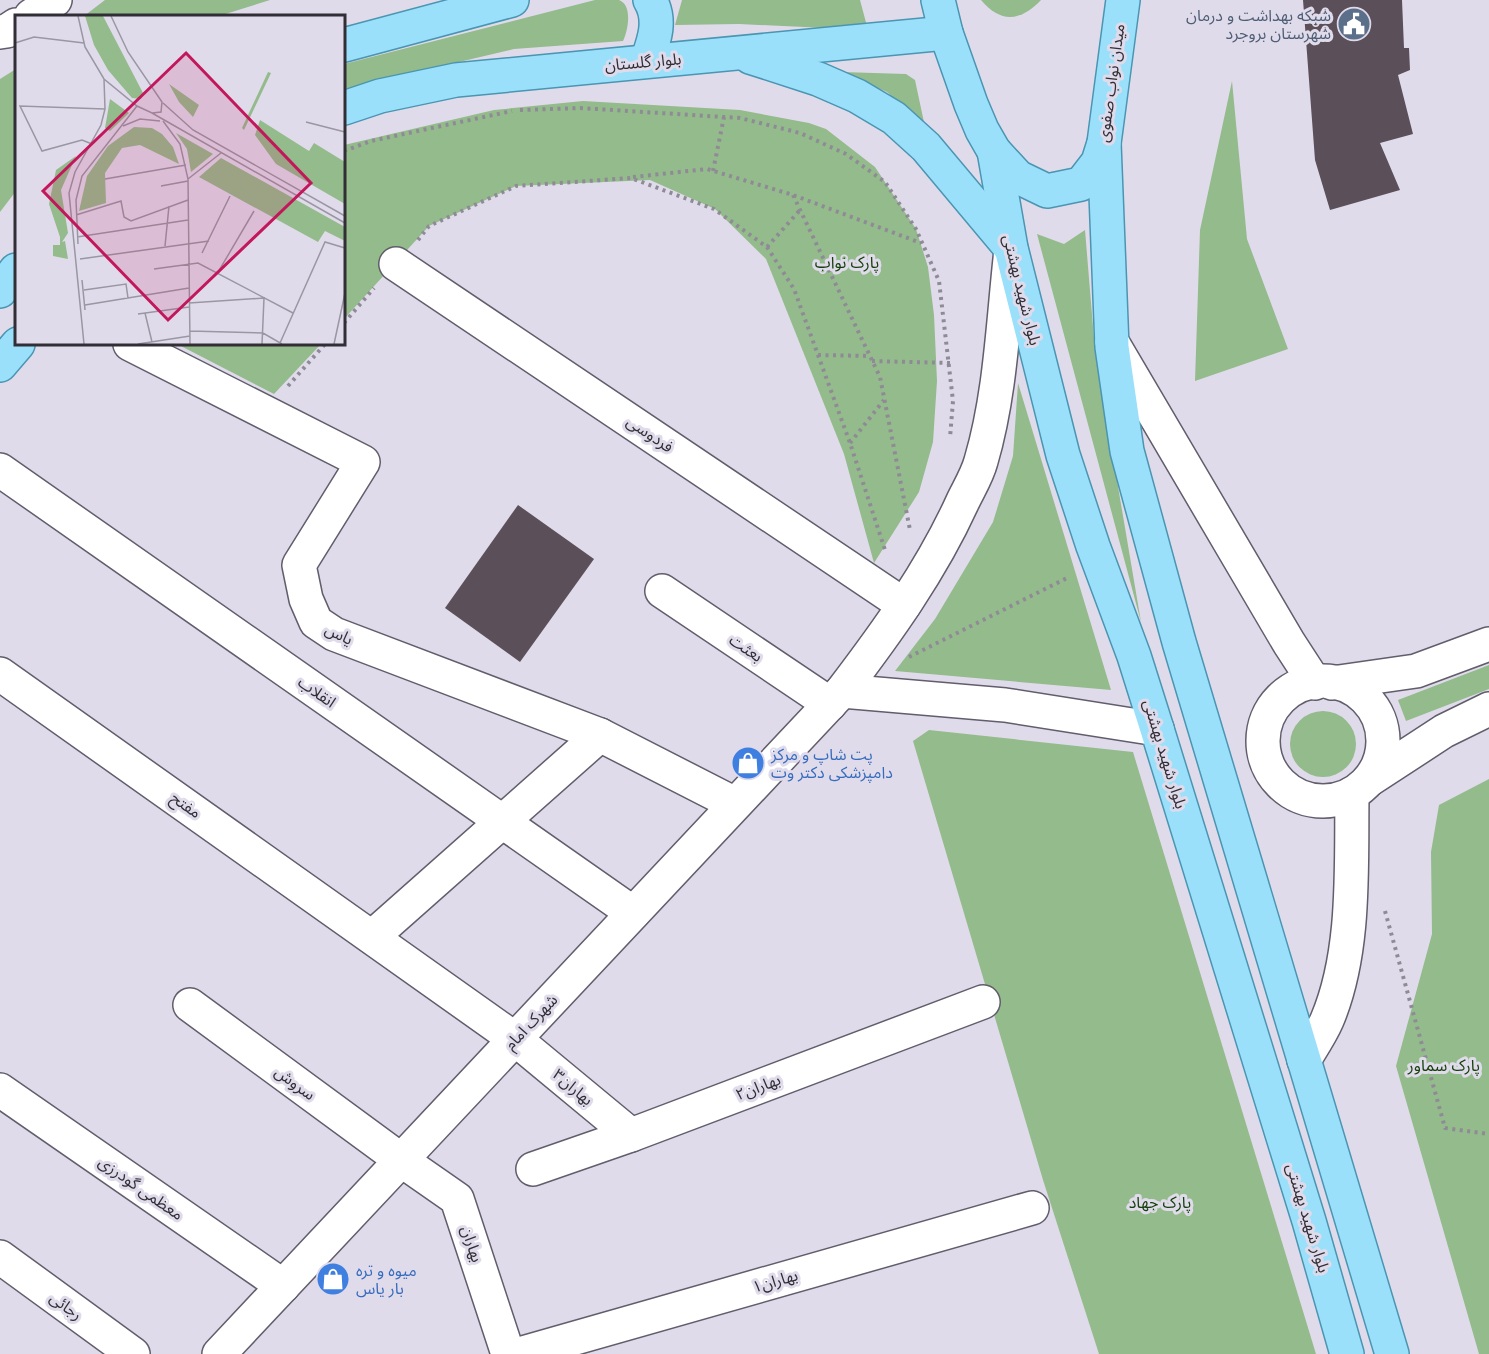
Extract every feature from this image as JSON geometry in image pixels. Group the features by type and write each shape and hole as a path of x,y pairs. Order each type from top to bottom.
{"main road":[{"path":"345,45 509,0"},
{"path":"647,62 657,26 655,9 650,0"},
{"name":"میدان نواب صفوی","path":"938,0 946,33 971,104 994,152 1018,177 1047,191 1081,184 1098,162 1104,143 1123,0"},
{"name":"بلوار گلستان","path":"345,108 380,96 456,80 946,33"},
{"path":"737,53 857,96 894,118 926,147 1011,248"},
{"path":"1104,143 1112,342 1127,451 1151,542 1392,1354"},
{"name":"بلوار شهید بهشتی","path":"994,152 1011,248 1063,455 1134,656 1306,1210 1347,1354"},
{"path":"0,291 15,271"},
{"path":"0,364 17,345"}],"street":[{"path":"32,15 55,0"},
{"path":"0,32 7,31 15,26"},
{"name":"شهرک امام","path":"219,1354 836,697 884,635 955,519 980,464 994,404 1011,248"},
{"name":"فردوسی","path":"396,264 904,605"},
{"path":"1112,342 1288,643 1323,682 1345,685 1361,695 1374,710 1381,727 1383,747 1378,766 1360,787 1349,925 1341,975 1327,1020 1304,1060"},
{"name":"یاس","path":"132,345 363,462 300,565 306,599 316,622 334,634 600,735 735,804"},
{"name":"انقلاب","path":"0,470 633,913"},
{"name":"بعثت","path":"662,591 836,697"},
{"path":"1489,644 1416,671 1306,683 1288,692 1274,706 1265,724 1263,744 1267,764 1278,782 1294,794 1313,801 1334,801 1360,787 1444,731 1489,709"},
{"name":"مفتح","path":"0,674 515,1039"},
{"path":"836,697 1005,705 1157,729"},
{"path":"372,937 600,735"},
{"name":"بهاران۲","path":"534,1169 631,1135 983,1002"},
{"name":"سروش","path":"190,1005 401,1160"},
{"name":"بهاران۳","path":"515,1039 631,1135"},
{"name":"معظمی گودرزی","path":"0,1090 283,1286"},
{"name":"بهاران","path":"401,1160 457,1199 508,1354"},
{"name":"بهاران۱","path":"519,1354 1032,1208"},
{"name":"رجائی","path":"0,1257 133,1354"}],"path":[{"path":"345,151 371,141 514,110 580,108 740,118 800,133 846,154 885,182 916,229 939,281 953,400 950,441"},
{"path":"713,171 724,117"},
{"path":"345,322 429,226 516,186 631,178 707,169 793,195 922,243"},
{"path":"631,178 714,209 767,247 794,289 850,443 904,605"},
{"path":"793,195 880,377 910,531"},
{"path":"767,247 800,210"},
{"path":"266,412 324,345"},
{"path":"818,355 950,363"},
{"path":"850,443 884,399"},
{"path":"907,659 1099,562"},
{"path":"1384,909 1445,1128 1489,1134"}],"green space":[{"path":"105,0 270,0 222,15 85,15"},
{"path":"595,0 619,0 628,13 623,41 514,49 345,89 345,64"},
{"path":"682,0 860,0 868,30 739,24 675,25"},
{"path":"981,0 1041,0 1026,12 1011,17 996,13"},
{"path":"15,70 15,192 0,212 0,79"},
{"path":"842,72 906,74 915,80 925,127 887,92"},
{"path":"1232,81 1247,239 1288,349 1195,381 1200,230"},
{"name":"پارک نواب","path":"583,101 740,110 809,123 826,129 875,167 916,229 928,267 934,315 937,381 933,442 919,492 874,563 844,454 766,259 715,209 650,180 516,186 429,226 345,318 345,145 494,110"},
{"path":"1085,230 1095,351 1141,622 1037,234 1064,244"},
{"path":"179,345 320,345 274,394"},
{"path":"1018,383 1111,690 895,671 935,619 993,522 1013,456"},
{"path":"1489,665 1489,689 1406,721 1398,700"},
{"path":"1323,711 1336,714 1346,721 1353,731 1356,744 1353,757 1346,767 1336,774 1323,777 1310,774 1300,767 1293,757 1290,744 1293,731 1300,721 1310,714"},
{"name":"پارک جهاد","path":"929,730 1133,752 1316,1354 1099,1354 1043,1180 913,741"},
{"name":"پارک سماور","path":"1489,779 1489,1354 1479,1354 1396,1066 1432,934 1431,852 1439,805"}],"building":[{"path":"1303,0 1402,0 1404,48 1409,48 1410,70 1398,75 1413,134 1380,143 1400,190 1330,210 1315,160"},
{"path":"518,505 594,559 520,662 445,608"}],"place":[{"name":"شبکه بهداشت و درمان شهرستان بروجرد","path":"1354,24"},
{"name":"پت شاپ و مرکز دامپزشکی دکتر وت","path":"748,763"},
{"name":"میوه و تره بار یاس","path":"333,1279"}]}
